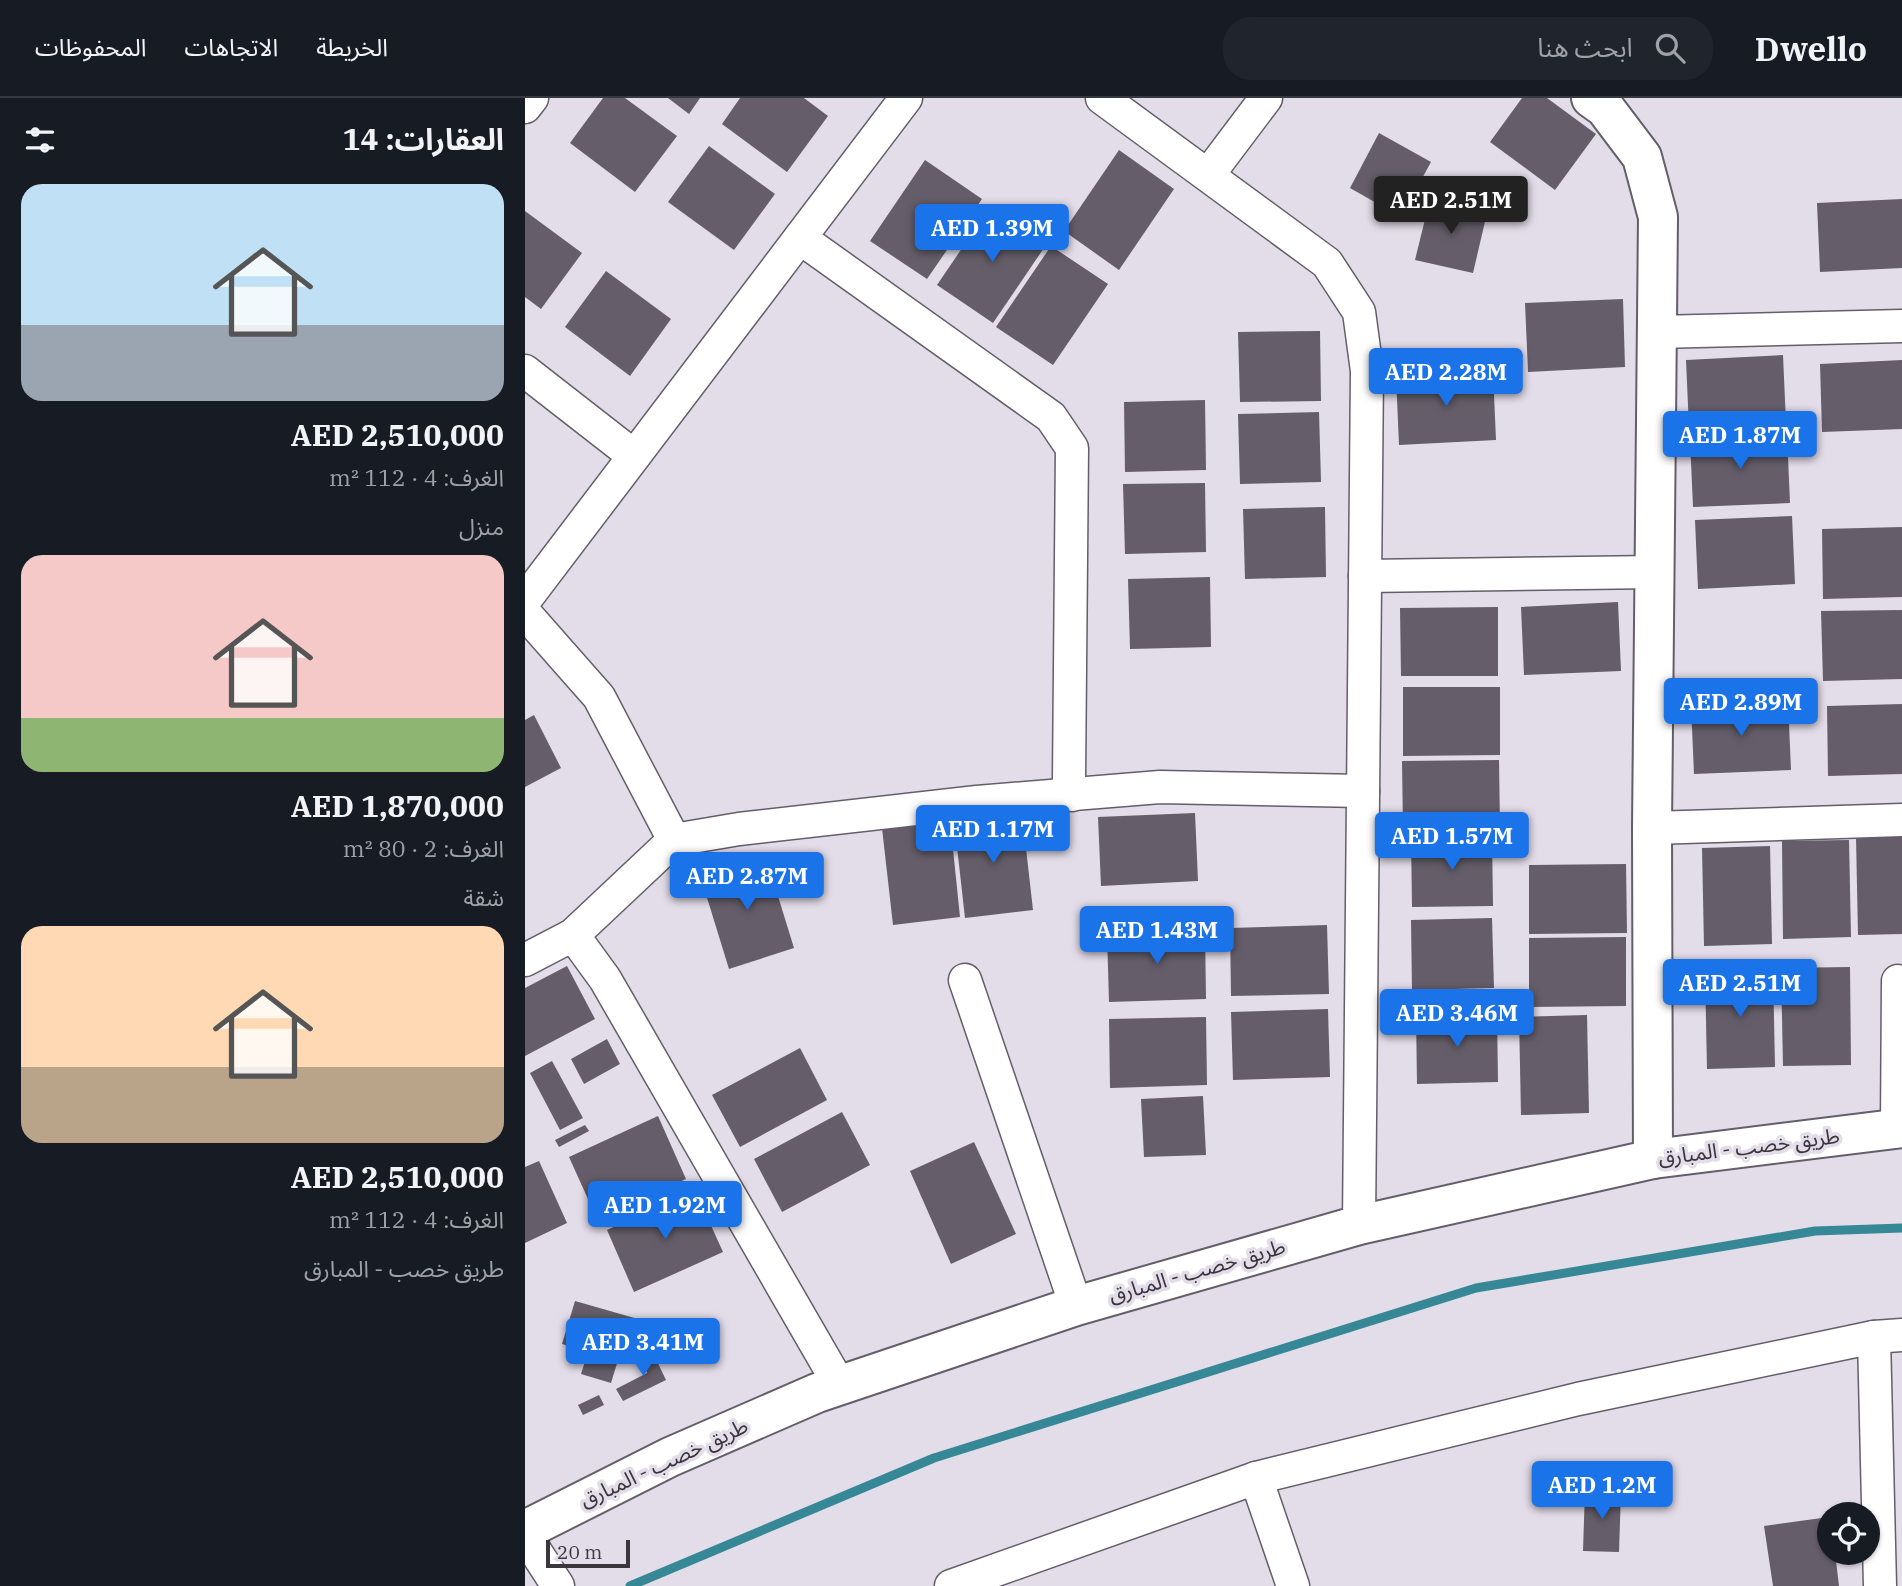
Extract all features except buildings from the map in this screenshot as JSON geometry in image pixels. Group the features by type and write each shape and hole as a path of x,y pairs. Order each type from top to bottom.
{"main road":[{"path":"1591,98 1605,108 1642,157 1658,217 1652,828 1653,1159"},
{"name":"طريق خصب - المبارق","path":"525,1532 670,1457 817,1394 1076,1306 1359,1225 1653,1159 1900,1128"}],"street":[{"path":"525,107 532,98"},
{"path":"525,600 907,98"},
{"path":"1102,98 1327,263 1359,312 1367,371 1359,1225"},
{"path":"1208,175 1266,98"},
{"path":"800,238 1051,416 1072,448 1069,778 1072,795"},
{"path":"1657,332 1902,326"},
{"path":"525,371 634,456"},
{"path":"1365,576 1655,572"},
{"path":"525,612 599,697 674,840"},
{"path":"525,960 573,935 674,840 739,829 977,802 1160,788 1363,791"},
{"path":"1652,828 1902,820"},
{"path":"573,935 605,979 840,1386"},
{"path":"965,980 1076,1306"},
{"path":"1898,981 1900,1128"},
{"path":"960,1584 1256,1478 1578,1399 1888,1336 1880,1586"},
{"path":"1256,1478 1293,1586"},
{"path":"525,1532 558,1586"}],"waterway":[{"path":"630,1586 934,1458 1476,1288 1815,1231 1902,1228"}]}
